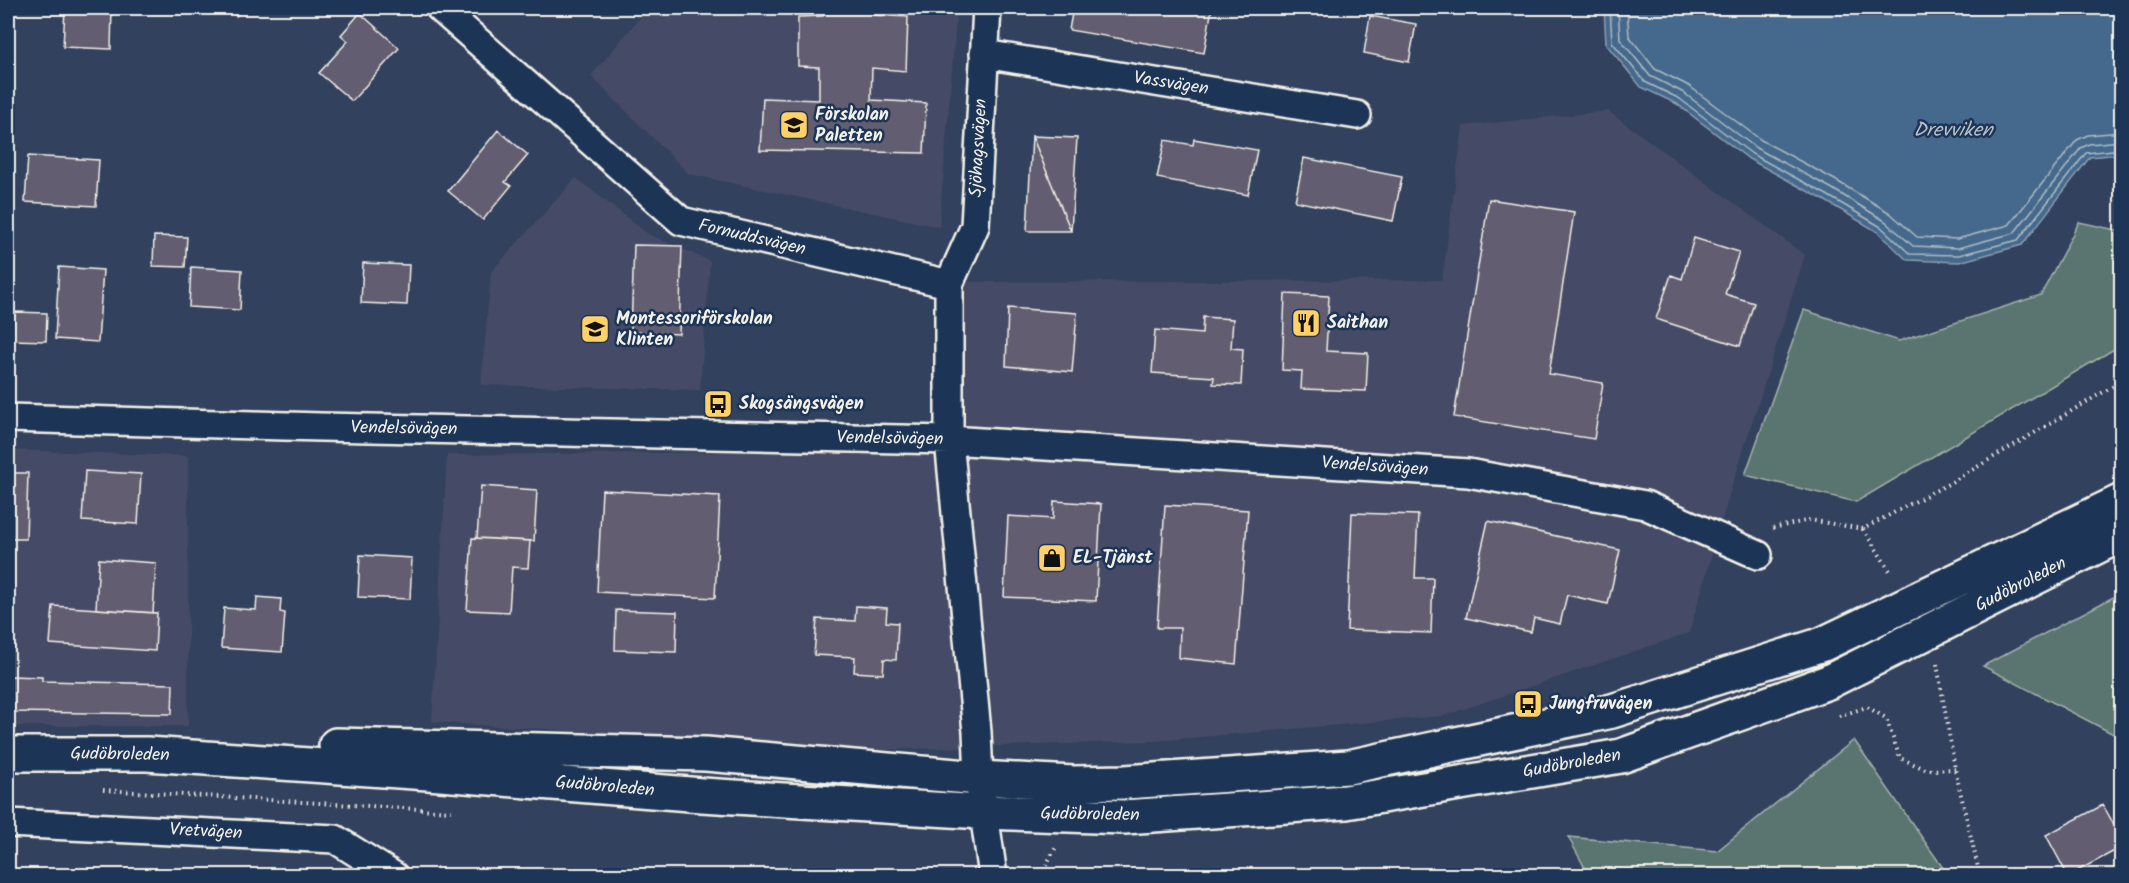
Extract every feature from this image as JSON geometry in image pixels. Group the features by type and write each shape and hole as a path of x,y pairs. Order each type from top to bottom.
{"main road":[{"name":"Gudöbroleden","path":"8,734 149,734 326,745 706,754 979,778 1074,783 1125,782 1348,767 1612,711 1824,644 2121,501"},
{"name":"Gudöbroleden","path":"8,754 147,754 702,795 983,812 1124,817 1346,802 1622,756 1828,682 2121,534"}],"street":[{"name":"Fornuddsvägen","path":"440,8 681,221 950,284"},
{"name":"Sjöhagsvägen","path":"950,284 975,226 987,8"},
{"name":"Vassvägen","path":"984,54 1357,114"},
{"path":"950,284 949,440 977,732 979,778 993,876"},
{"name":"Vendelsövägen","path":"8,418 949,440 1468,473 1645,505 1758,555"},
{"name":"Vretvägen","path":"8,823 335,839 394,876"}],"path":[{"path":"1723,540 1810,520 1863,530 1950,483 2121,381"},
{"path":"1863,530 1893,574"},
{"path":"1937,663 1955,769 1980,876"},
{"path":"1836,717 1867,707 1886,718 1900,758 1927,770 1955,769"},
{"path":"1040,876 1060,839"}],"shaded area":[{"name":"Förskolan Paletten","path":"648,8 957,8 939,227 689,174 591,76"},
{"path":"1608,111 1805,255 1731,489 1689,633 1443,716 1154,741 877,750 432,722 447,455 955,450 950,282 1442,280 1463,126"},
{"name":"Montessoriförskolan Klinten","path":"576,178 648,234 710,261 700,390 481,385 491,272"},
{"path":"8,450 188,456 188,726 8,726"}],"green space":[{"path":"2079,222 2121,231 2121,345 1856,502 1745,475 1804,310 1899,341 2041,295"},
{"path":"2121,593 2121,738 1983,666"},
{"path":"1854,740 1948,875 1589,875 1568,837 1717,851"}],"water":[{"name":"Drevviken","path":"1604,8 2121,8 2121,154 2090,157 2022,245 1959,262 1907,260 1878,232 1749,159 1677,104 1641,87 1606,44"}],"building":[{"path":"65,8 112,8 111,49 63,47"},
{"path":"226,8 244,8 236,16"},
{"path":"823,8 873,8 873,15 908,17 906,71 872,68 871,100 926,103 924,153 760,150 763,98 819,100 819,67 798,66 798,17 823,16"},
{"path":"1073,8 1212,8 1204,53 1069,30"},
{"path":"360,13 399,48 352,101 319,73 348,41 341,35"},
{"path":"1370,16 1416,24 1409,62 1364,53"},
{"path":"498,130 528,155 505,182 511,186 483,220 448,191"},
{"path":"1032,136 1071,231 1027,231"},
{"path":"1032,136 1077,138 1071,231"},
{"path":"1194,139 1257,150 1248,195 1157,178 1165,140 1193,145"},
{"path":"28,156 99,160 96,206 25,202"},
{"path":"1304,158 1402,177 1393,221 1295,201"},
{"path":"1489,199 1574,212 1549,374 1603,383 1594,439 1454,417"},
{"path":"154,236 187,237 185,267 153,266"},
{"path":"1694,238 1739,252 1725,294 1754,303 1740,346 1656,319 1671,275 1682,279"},
{"path":"634,245 682,246 679,334 631,332"},
{"path":"363,263 409,265 407,305 361,303"},
{"path":"59,267 103,270 98,342 55,339"},
{"path":"191,267 242,270 240,310 189,307"},
{"name":"Saithan","path":"1285,294 1329,296 1326,351 1368,353 1366,391 1301,389 1302,371 1282,370"},
{"path":"1008,308 1077,313 1072,372 1006,366"},
{"path":"14,312 47,313 46,341 12,340"},
{"path":"1203,317 1233,319 1231,348 1243,349 1241,385 1213,384 1214,377 1152,373 1155,330 1202,334"},
{"path":"85,471 141,474 138,524 82,521"},
{"path":"8,473 28,473 26,539 8,539"},
{"path":"481,486 537,490 534,541 477,538"},
{"path":"602,490 720,496 715,598 597,592"},
{"name":"EL-Tjänst","path":"1054,501 1101,504 1096,601 1004,597 1008,516 1053,519"},
{"path":"1165,505 1248,510 1236,664 1179,658 1180,628 1157,628"},
{"path":"1352,513 1418,515 1415,578 1433,578 1431,633 1347,630"},
{"path":"1488,521 1620,550 1608,604 1567,595 1560,624 1534,618 1531,632 1466,618"},
{"path":"472,538 530,541 528,568 512,567 509,612 467,610"},
{"path":"360,555 412,558 410,599 358,597"},
{"path":"99,559 156,563 153,613 96,609"},
{"path":"257,597 281,599 280,612 285,613 282,652 221,648 224,608 256,610"},
{"path":"53,606 157,613 155,651 50,644"},
{"path":"856,606 887,608 886,622 898,623 896,660 884,659 883,674 854,672 855,657 814,655 817,619 855,621"},
{"path":"616,610 677,612 676,652 615,650"},
{"path":"8,676 42,677 42,681 173,684 172,714 8,712"},
{"path":"2103,805 2122,839 2122,847 2068,876 2046,835"}],"place":[{"name":"Förskolan Paletten","path":"794,125"},
{"name":"Saithan","path":"1306,323"},
{"name":"Montessoriförskolan Klinten","path":"595,329"},
{"name":"Skogsängsvägen","path":"718,404"},
{"name":"EL-Tjänst","path":"1052,558"},
{"name":"Jungfruvägen","path":"1528,704"}]}
